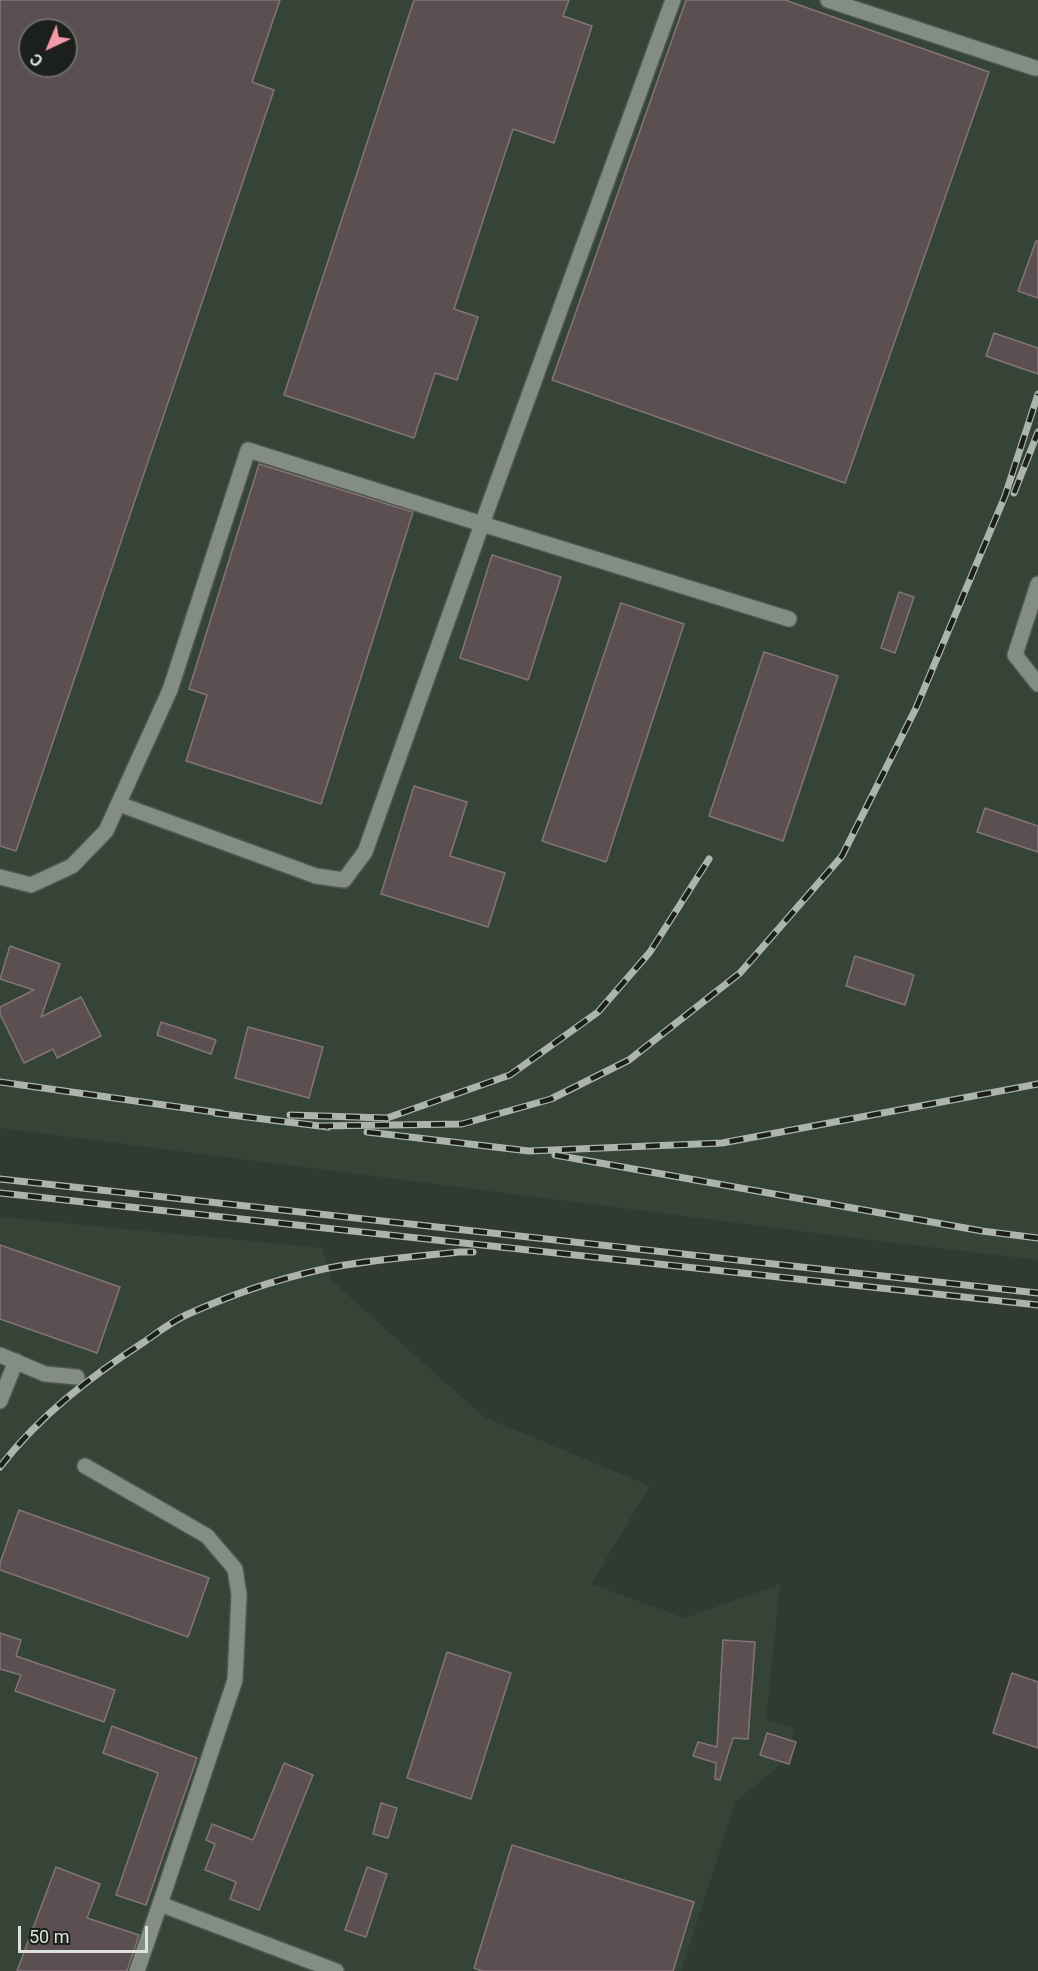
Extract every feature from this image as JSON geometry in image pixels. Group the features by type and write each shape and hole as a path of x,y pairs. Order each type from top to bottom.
{"lane":[{"path":"119,804 316,876 344,880 365,852 673,0"},
{"path":"828,0 1035,68"},
{"path":"0,877 31,885 72,866 106,831 170,690 248,450 789,619"},
{"path":"1038,584 1015,655 1038,684"},
{"path":"0,1355 45,1374 77,1377"},
{"path":"0,1401 16,1362"},
{"path":"85,1466 207,1536 235,1569 239,1595 235,1680 137,1971"},
{"path":"160,1904 336,1971"}],"shaded area":[{"path":"0,0 1038,0 1038,1260 0,1128"},
{"path":"0,1217 322,1248 332,1281 484,1417 650,1486 591,1584 685,1618 780,1584 766,1720 794,1728 788,1759 736,1801 681,1971 0,1971"}],"building":[{"path":"0,0 280,0 252,82 274,90 16,851 0,846"},
{"path":"414,0 569,0 563,16 592,26 554,143 513,129 454,309 478,317 457,380 435,373 414,438 284,395"},
{"path":"686,0 785,0 989,72 845,483 552,380"},
{"path":"1036,241 1038,241 1038,298 1018,291"},
{"path":"994,333 1038,348 1038,374 986,356"},
{"path":"259,464 413,512 321,804 186,761 207,695 189,689"},
{"path":"492,555 561,577 528,680 460,658"},
{"path":"899,592 914,597 895,653 881,648"},
{"path":"621,603 684,624 606,862 542,841"},
{"path":"764,652 838,676 783,841 709,816"},
{"path":"414,786 467,802 450,856 505,873 488,927 381,894"},
{"path":"985,808 1038,826 1038,852 977,832"},
{"path":"10,946 60,964 41,1017 81,997 101,1036 57,1058 53,1049 24,1063 0,1014 0,1007 34,990 0,979"},
{"path":"855,956 914,975 905,1005 846,986"},
{"path":"161,1022 216,1040 211,1054 157,1035"},
{"path":"248,1027 323,1047 309,1098 235,1078"},
{"path":"0,1245 120,1287 97,1353 0,1319"},
{"path":"19,1510 209,1578 188,1637 0,1570 0,1563"},
{"path":"0,1633 21,1640 16,1656 115,1690 104,1722 15,1691 21,1675 0,1669"},
{"path":"723,1640 755,1642 748,1739 733,1738 720,1780 715,1779 716,1763 693,1756 698,1742 717,1747"},
{"path":"447,1652 511,1673 471,1799 407,1778"},
{"path":"1012,1673 1038,1682 1038,1748 993,1733"},
{"path":"112,1726 197,1758 146,1905 116,1895 158,1773 103,1753"},
{"path":"767,1733 796,1742 789,1764 760,1755"},
{"path":"284,1763 313,1775 259,1910 230,1899 236,1882 205,1870 215,1844 206,1840 212,1824 253,1840"},
{"path":"381,1803 397,1808 388,1838 373,1834"},
{"path":"512,1845 694,1902 673,1971 482,1971 474,1968"},
{"path":"56,1867 100,1884 87,1918 139,1935 127,1971 17,1971"},
{"path":"367,1867 387,1874 366,1937 345,1930"}],"railway":[{"path":"319,1126 462,1124 551,1099 629,1060 740,973 842,856 916,708 1005,496 1038,394"},
{"path":"1014,493 1038,432"},
{"path":"290,1115 387,1118 510,1075 598,1012 650,952 709,859"},
{"path":"0,1082 221,1113"},
{"path":"367,1132 529,1151 722,1143 1038,1084"},
{"path":"215,1113 328,1127"},
{"path":"555,1155 982,1231 1038,1238"},
{"path":"0,1179 1038,1293"},
{"path":"0,1193 1038,1305"},
{"path":"0,1467 31,1431 66,1398 124,1355 186,1315 251,1289 319,1270 389,1259 473,1252"}]}
